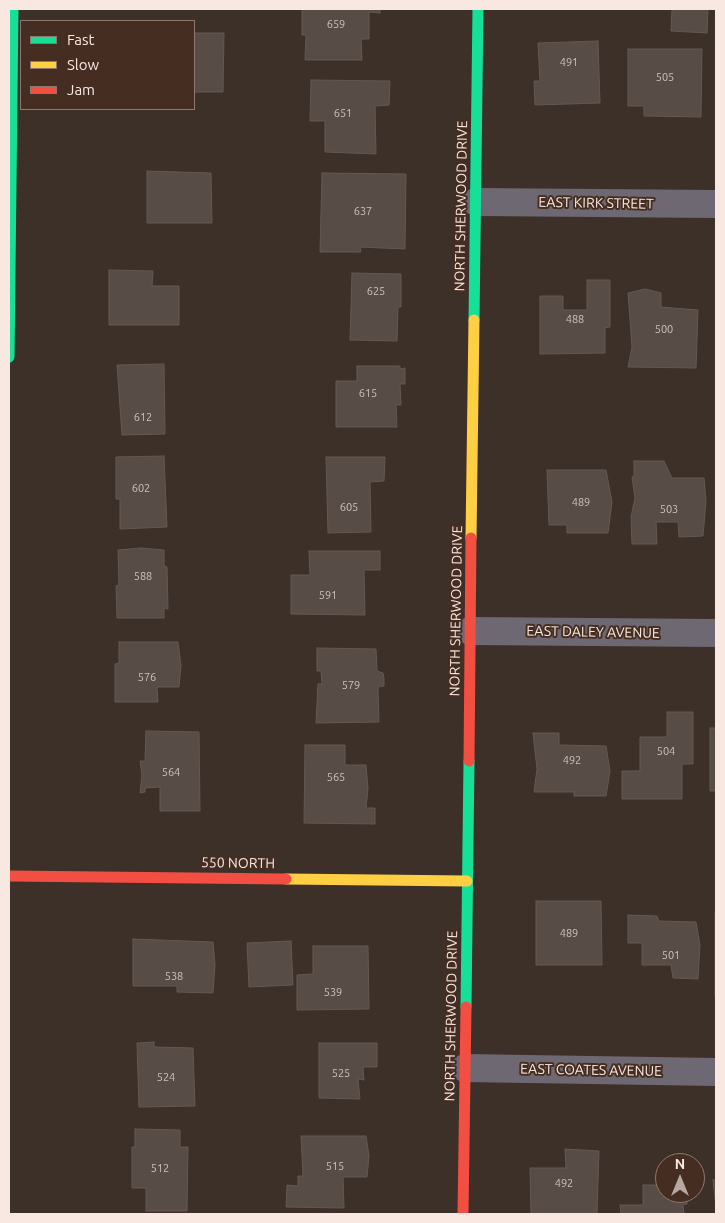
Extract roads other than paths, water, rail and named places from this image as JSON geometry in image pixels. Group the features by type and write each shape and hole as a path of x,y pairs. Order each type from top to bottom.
{"street":[{"path":"9,357 13,9"},
{"name":"NORTH SHERWOOD DRIVE","path":"463,1214 478,9"},
{"name":"EAST KIRK STREET","path":"476,202 716,204"},
{"name":"EAST DALEY AVENUE","path":"470,630 716,633"},
{"name":"550 NORTH","path":"9,876 468,880"},
{"name":"EAST COATES AVENUE","path":"466,1068 716,1072"}]}
